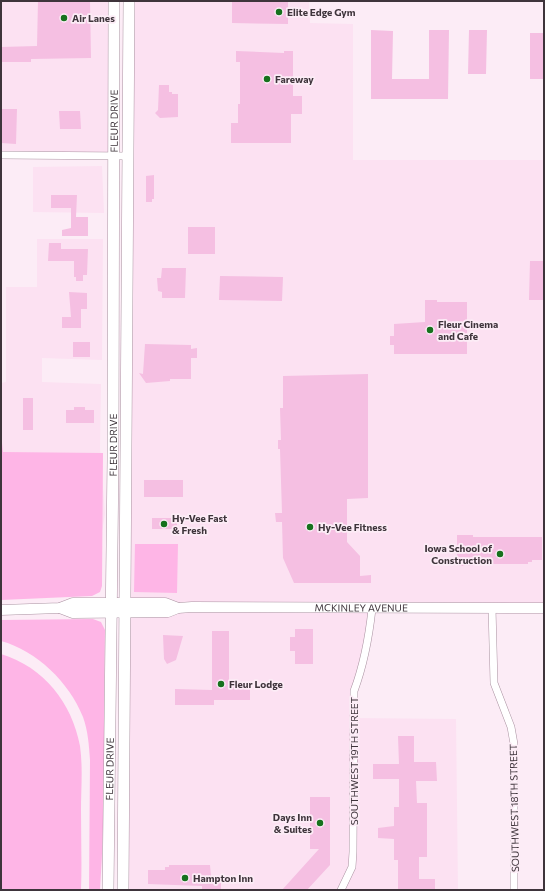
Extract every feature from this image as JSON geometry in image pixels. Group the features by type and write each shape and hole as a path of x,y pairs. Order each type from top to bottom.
{"main road":[{"name":"FLEUR DRIVE","path":"108,890 110,608 113,460 114,1"},
{"name":"FLEUR DRIVE","path":"123,890 129,1"},
{"name":"MCKINLEY AVENUE","path":"1,610 60,608 73,603 110,608 168,612 178,608 544,608"}],"street":[{"path":"1,155 129,156"},
{"name":"SOUTHWEST 18TH STREET","path":"492,608 494,683 511,727 514,744 514,890"},
{"name":"SOUTHWEST 19TH STREET","path":"342,890 352,867 353,852 354,690 361,672 369,640 372,609"}],"shaded area":[{"path":"1,1 114,1 113,155 1,155"},
{"path":"129,1 309,1 310,23 353,24 353,160 544,160 544,608 372,609 354,691 353,718 456,719 458,890 123,890"},
{"path":"102,166 104,213 33,212 33,167"},
{"path":"37,239 103,239 102,360 42,358 42,382 101,384 100,448 105,514 101,537 1,597 1,383 6,382 6,287 37,287"},
{"path":"1,433 3,452 103,453 102,586 100,592 92,596 1,600"},
{"path":"135,544 178,544 177,593 134,592"},
{"path":"93,619 101,622 105,630 104,793 100,890 89,890 90,760 89,743 85,722 77,704 69,692 50,670 27,652 1,641 1,620"},
{"path":"1,654 16,660 43,677 63,701 76,730 80,746 82,778 81,890 1,890"}],"building":[{"path":"38,1 90,1 91,58 31,59 31,62 1,62 1,47 37,46"},
{"path":"232,1 288,1 288,24 232,23"},
{"path":"371,30 393,31 392,79 429,79 429,30 449,30 448,99 371,99"},
{"path":"469,30 487,30 486,74 468,74"},
{"path":"530,33 544,33 544,79 530,79"},
{"name":"Fareway","path":"236,51 284,53 284,51 293,51 293,96 302,96 302,114 291,114 291,143 231,143 231,123 238,123 238,104 240,104 240,62 236,62"},
{"path":"159,85 169,85 169,92 172,92 172,94 178,94 178,117 160,118 155,113 158,110"},
{"path":"1,109 17,109 16,144 1,143"},
{"path":"59,111 80,111 81,129 60,129"},
{"path":"154,175 154,199 152,199 152,202 146,202 146,176"},
{"path":"51,195 77,195 76,217 88,217 88,236 62,236 62,230 71,228 71,208 51,208"},
{"path":"188,227 215,227 215,254 188,254"},
{"path":"49,243 61,243 61,249 88,249 87,275 83,275 83,281 76,281 76,277 74,277 74,261 48,261"},
{"path":"530,261 544,261 544,300 529,300"},
{"path":"162,268 186,268 185,298 162,298 162,292 158,291 157,278 161,278"},
{"path":"220,276 283,277 282,301 219,300"},
{"path":"69,292 87,293 87,309 81,309 81,328 62,328 62,317 71,317"},
{"name":"Fleur Cinema and Cafe","path":"425,300 437,300 437,302 467,302 467,354 394,354 394,345 390,345 390,336 394,336 394,324 425,322"},
{"path":"73,342 90,342 90,357 73,357"},
{"path":"145,344 191,345 191,349 197,348 197,358 191,358 191,379 170,379 170,381 146,383 139,373 143,374"},
{"path":"368,374 368,498 347,499 347,542 360,556 360,576 371,575 371,583 294,583 283,558 282,522 276,522 275,513 282,513 280,449 278,449 278,440 281,440 280,408 283,408 283,376"},
{"path":"23,398 33,398 33,430 23,430"},
{"path":"74,407 85,407 85,410 94,410 94,423 66,423 66,410 74,410"},
{"path":"144,480 183,480 183,497 144,497"},
{"name":"Hy-Vee Fast & Fresh","path":"152,518 177,518 177,529 152,529"},
{"name":"Iowa School of Construction","path":"457,535 473,535 473,537 542,537 542,560 532,560 532,562 528,562 528,564 473,564 473,566 457,566"},
{"path":"295,629 313,629 313,664 295,664 295,651 290,651 290,637 295,637"},
{"path":"212,631 229,631 229,683 250,683 250,700 214,700 214,705 175,705 175,689 212,690"},
{"path":"163,635 183,636 176,660 167,664 164,659"},
{"path":"398,736 414,736 414,762 436,762 437,781 416,781 417,803 427,803 427,857 419,857 419,879 435,879 435,890 398,890 398,860 394,860 394,839 378,838 378,828 394,826 394,807 399,807 399,779 373,779 373,764 399,764"},
{"name":"Days Inn & Suites","path":"310,797 330,797 330,865 307,890 282,890 319,849 310,849"},
{"name":"Hampton Inn","path":"169,865 210,865 211,876 221,876 221,890 202,890 202,886 148,884 148,870 165,870 165,867 169,867"}],"place":[{"name":"Elite Edge Gym","path":"279,12"},
{"name":"Air Lanes","path":"64,18"},
{"name":"Fareway","path":"267,79"},
{"name":"Fleur Cinema and Cafe","path":"430,330"},
{"name":"Hy-Vee Fast & Fresh","path":"164,524"},
{"name":"Hy-Vee Fitness","path":"310,527"},
{"name":"Iowa School of Construction","path":"500,554"},
{"name":"Fleur Lodge","path":"221,684"},
{"name":"Days Inn & Suites","path":"320,823"},
{"name":"Hampton Inn","path":"185,878"}]}
